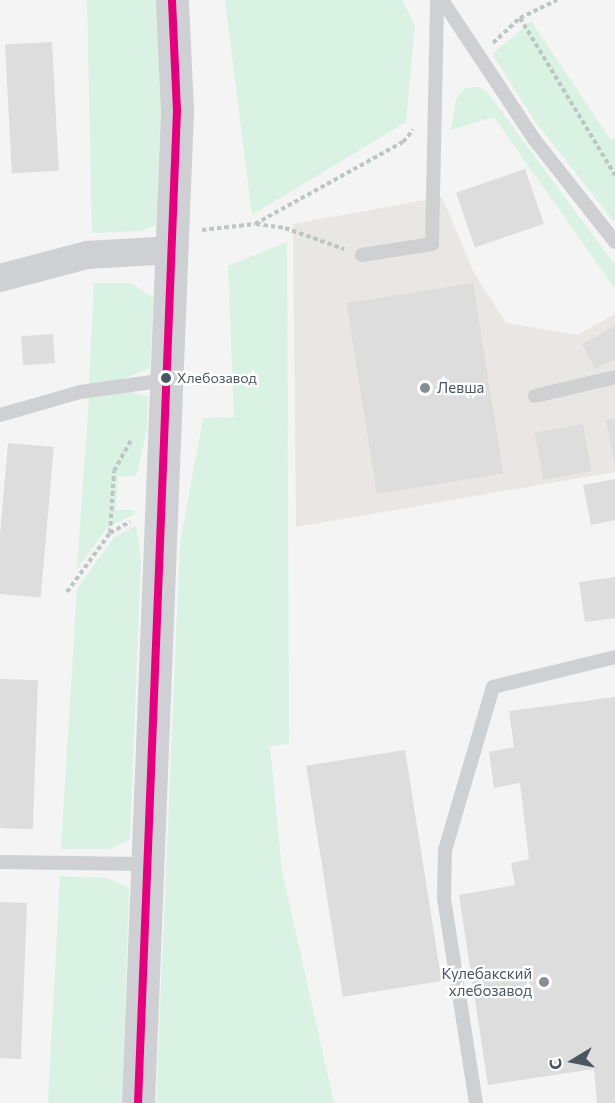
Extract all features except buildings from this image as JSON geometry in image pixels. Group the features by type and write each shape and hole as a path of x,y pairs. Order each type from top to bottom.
{"street":[{"path":"138,1103 166,380 182,241 172,0"},
{"path":"0,278 87,255 182,241"}],"lane":[{"path":"362,255 432,244 437,0"},
{"path":"442,0 534,139 615,242"},
{"path":"535,396 615,377"},
{"path":"0,415 80,392 166,380"},
{"path":"476,1103 444,898 445,850 493,687 615,657"},
{"path":"0,862 146,864"}],"path":[{"path":"479,56 520,18 558,0"},
{"path":"520,18 615,175"},
{"path":"182,241 255,224 403,142 433,108"},
{"path":"255,224 285,228 362,255"},
{"path":"110,533 114,471 136,433"},
{"path":"67,592 110,533 135,519"}],"shaded area":[{"name":"Левша","path":"442,197 474,273 506,323 577,335 615,314 615,472 296,527 293,224"}],"green space":[{"path":"87,0 157,0 161,104 156,225 141,231 92,233"},
{"path":"225,0 402,0 415,25 406,122 252,215"},
{"path":"531,21 610,139 615,139 615,223 537,124 492,54"},
{"path":"478,87 487,92 615,265 615,289 494,117 451,130 456,99 465,88"},
{"path":"287,242 289,743 270,747 282,870 334,1103 156,1103 180,543 203,418 234,417 228,266"},
{"path":"94,283 131,283 153,298 150,368 121,380 89,384"},
{"path":"124,390 148,397 147,431 136,476 118,477 116,510 134,510 135,514 107,528 77,569 89,397"},
{"path":"136,526 141,560 130,840 109,849 61,849 77,589 114,537"},
{"path":"60,876 107,878 129,888 122,1103 48,1103"}],"transit line":[{"path":"138,1103 177,111 172,0"}],"place":[{"name":"Хлебозавод","path":"166,378"},
{"name":"Левша","path":"425,388"},
{"name":"Кулебакский хлебозавод","path":"544,982"}]}
